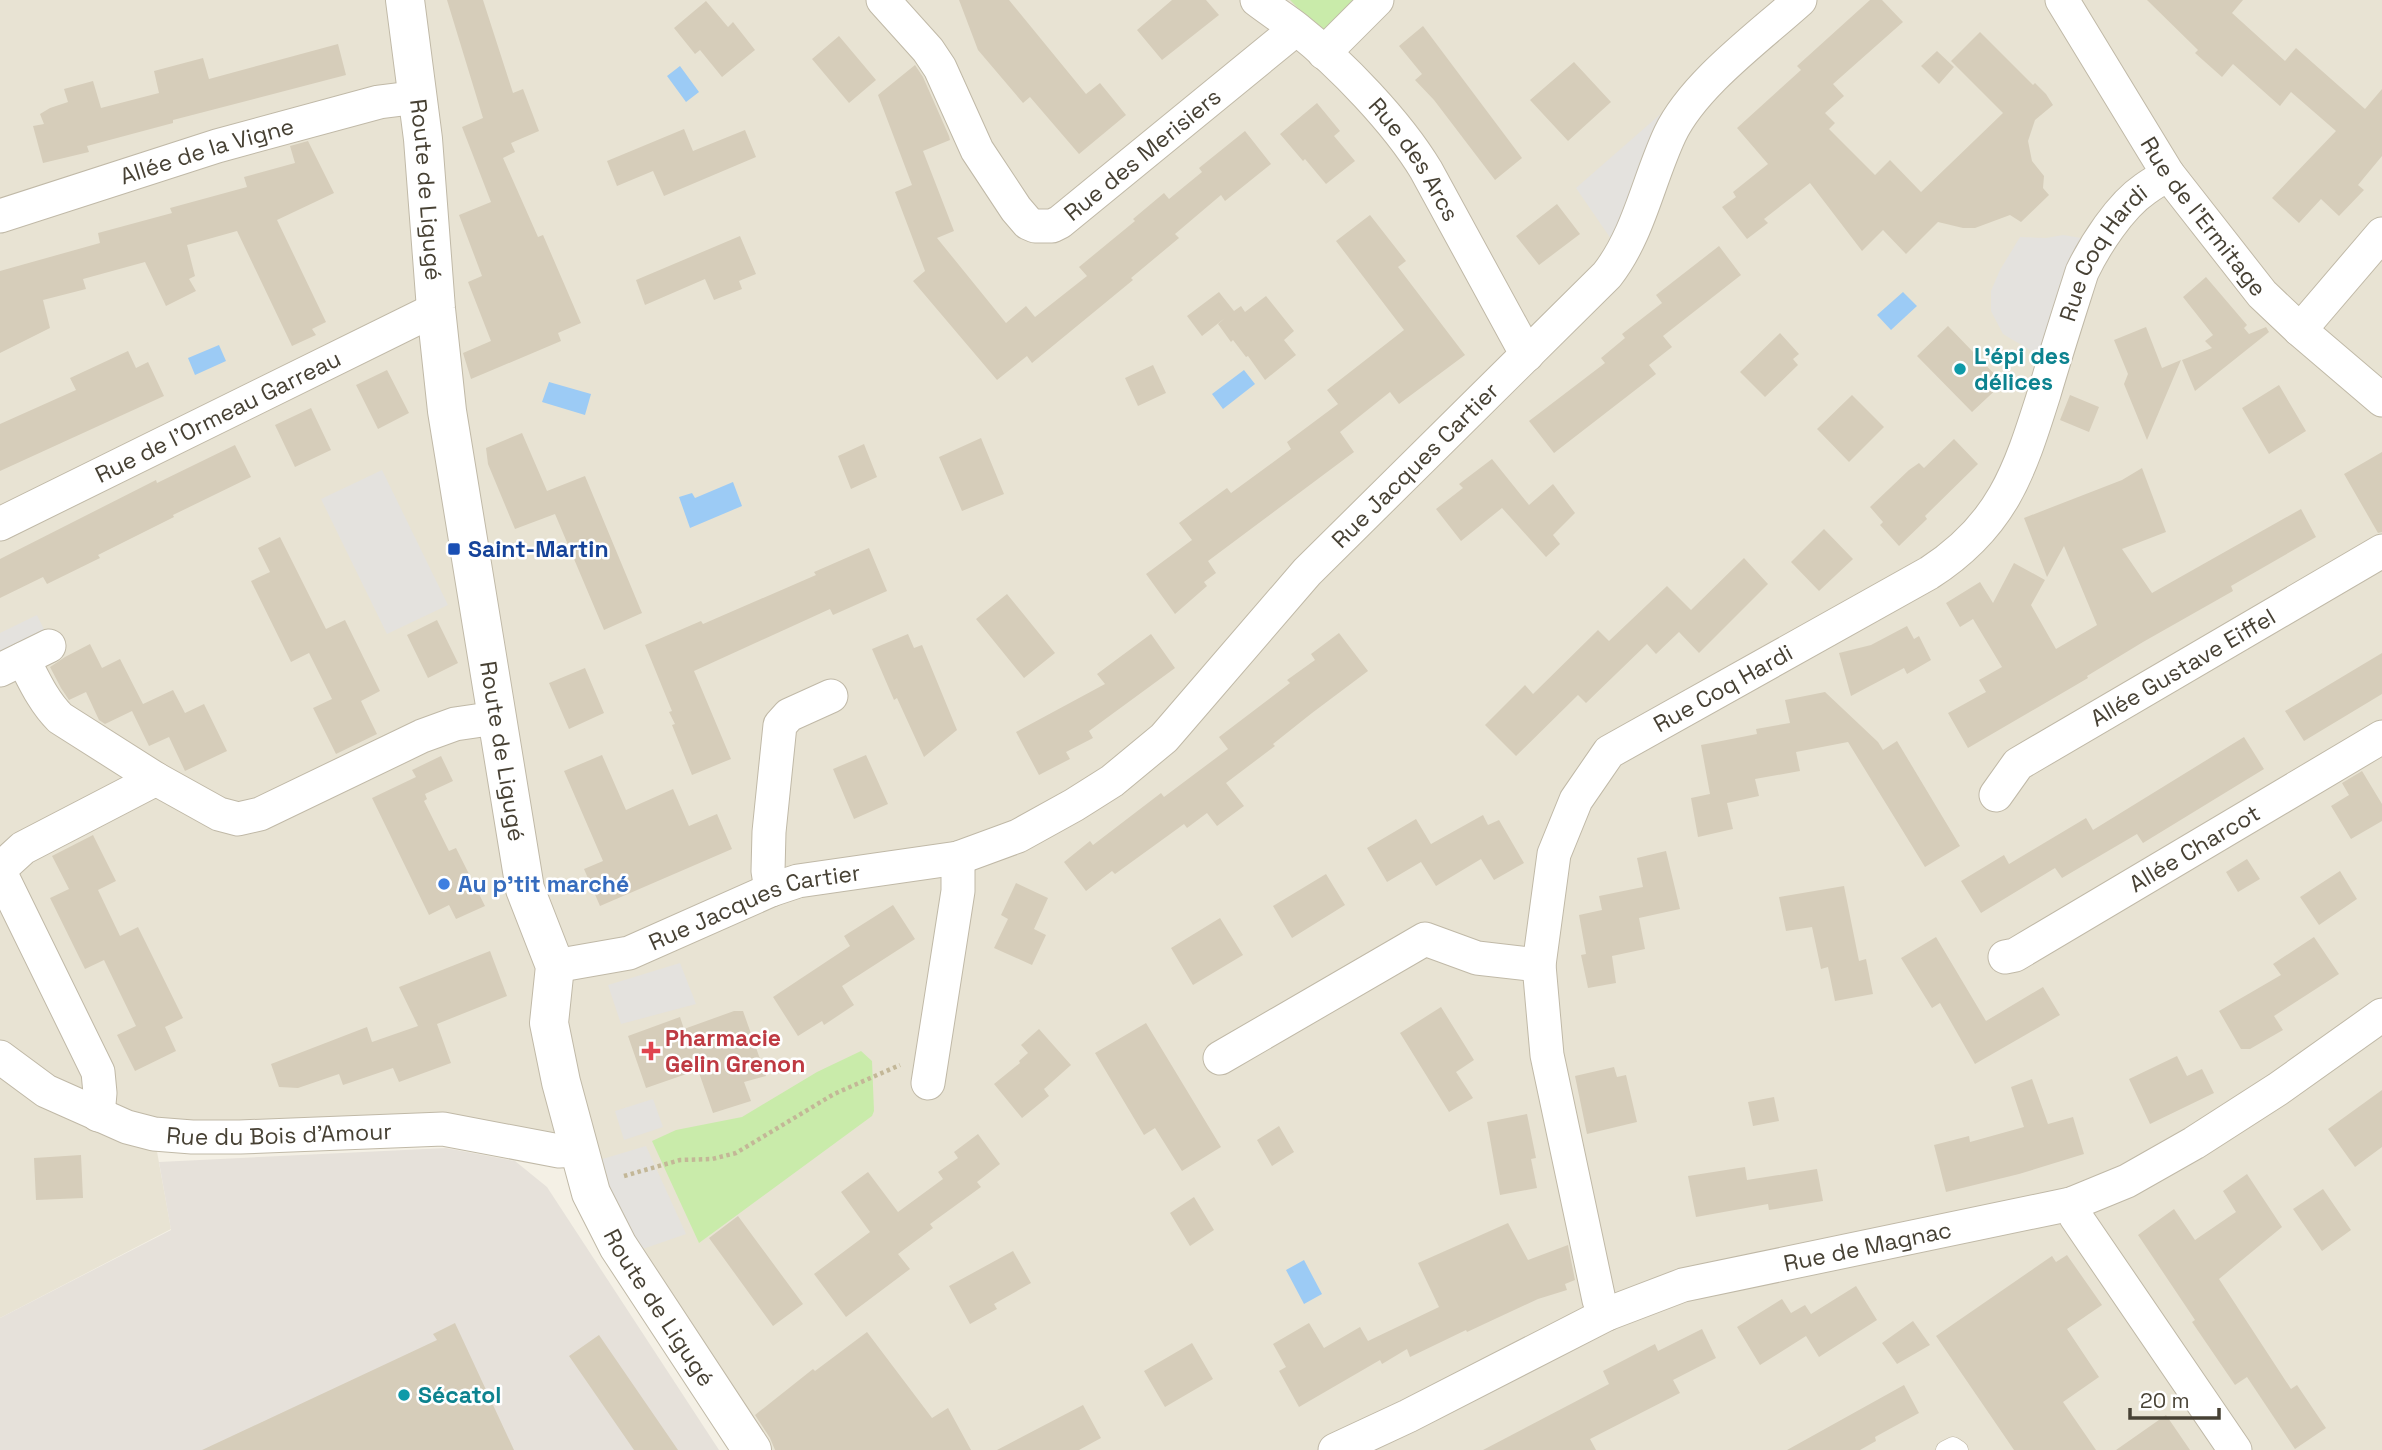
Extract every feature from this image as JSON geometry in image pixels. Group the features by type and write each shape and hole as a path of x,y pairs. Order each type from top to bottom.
{"street":[{"name":"Route de Ligugé","path":"405,0 419,97 447,411 525,889 555,966 550,1023 578,1150 591,1193 618,1246 752,1450"},
{"name":"Rue des Merisiers","path":"883,0 928,50 948,82 977,150 1016,209 1028,223 1035,226 1052,226 1060,222 1297,29"},
{"path":"1324,53 1377,0"},
{"name":"Rue Jacques Cartier","path":"555,966 629,953 771,890 798,881 958,858 1018,836 1112,781 1164,738 1307,572 1589,295 1622,255 1671,133 1682,115 1713,78 1800,0"},
{"name":"Rue de l'Ermitage","path":"2062,0 2168,174 2262,293 2300,330 2382,400"},
{"name":"Rue des Arcs","path":"1262,1 1349,77 1417,154 1527,355"},
{"name":"Allée de la Vigne","path":"0,216 229,143 379,102 419,97"},
{"name":"Rue Coq Hardi","path":"1607,1314 1599,1300 1547,1055 1539,964 1553,854 1576,800 1609,752 1929,573 1973,539 2005,497 2024,459 2081,272 2094,246 2144,189 2168,174"},
{"path":"2300,330 2382,234"},
{"name":"Rue de l'Ormeau Garreau","path":"0,524 436,309"},
{"name":"Allée Gustave Eiffel","path":"1996,795 2018,764 2382,551"},
{"path":"24,658 41,696 60,718 156,779 219,814 238,818 260,814 422,736 455,724 496,718"},
{"path":"771,890 768,871 769,832 780,725 789,715 831,696"},
{"name":"Allée Charcot","path":"2005,957 2015,955 2382,737"},
{"path":"98,1115 98,1072 0,870 23,849 156,779"},
{"path":"930,1070 958,891 958,858"},
{"path":"1220,1058 1425,939 1477,958 1539,964"},
{"name":"Rue de Magnac","path":"1335,1450 1408,1416 1607,1314 1684,1286 2071,1204 2127,1181 2194,1143 2278,1089 2382,1015"},
{"name":"Rue du Bois d'Amour","path":"0,1057 46,1091 127,1127 154,1134 240,1137 443,1129 559,1151 578,1150"},
{"path":"2071,1204 2076,1217 2235,1450"}],"lane":[{"path":"1945,1450 1953,1446 1959,1450"}],"path":[{"path":"624,1176 680,1160 712,1159 736,1153 834,1094 903,1064 930,1070"}],"shaded area":[{"path":"0,0 2382,0 2382,1450 752,1450 581,1166 443,1129 154,1135 171,1229 0,1318"},
{"path":"1680,97 1622,255 1576,188"},
{"path":"2063,235 2087,239 2043,358 2003,334 1991,311 1991,291 2020,237 2046,238"},
{"path":"382,470 448,605 387,634 321,499"},
{"path":"37,615 47,636 0,659 0,633"},
{"path":"680,963 696,1004 621,1024 608,985"},
{"path":"653,1099 663,1127 624,1140 615,1111"},
{"path":"646,1146 686,1234 637,1251 596,1161"},
{"path":"446,1148 515,1161 547,1187 719,1450 0,1450 0,1318 171,1230 159,1162"}],"green space":[{"path":"1290,0 1365,0 1321,32"},
{"path":"861,1051 872,1061 872,1116 699,1243 652,1141 676,1130 742,1117 817,1072"}],"water":[{"path":"680,66 699,92 686,102 667,76"},
{"path":"1903,292 1917,306 1891,330 1877,315"},
{"path":"219,345 226,361 195,375 188,358"},
{"path":"1244,370 1255,384 1223,409 1212,394"},
{"path":"549,382 591,394 585,415 542,402"},
{"path":"733,482 742,506 690,528 679,497 692,493 695,498"},
{"path":"1304,1260 1322,1294 1304,1304 1286,1270"}],"building":[{"path":"447,0 483,0 513,93 523,89 539,131 511,143 515,152 503,158 538,237 543,235 581,323 558,333 561,341 471,379 463,353 491,341 468,282 482,276 459,215 491,202 462,127 483,118"},
{"path":"959,0 1009,0 1086,94 1100,83 1126,115 1079,154 1030,97 1023,103 978,50"},
{"path":"1172,0 1206,0 1219,15 1162,60 1137,30"},
{"path":"1870,0 1882,0 1903,22 1833,84 1844,96 1825,113 1835,123 1829,129 1875,175 1890,160 1921,192 2003,113 1951,61 1980,32 2033,85 2035,83 2046,94 2053,105 2035,120 2028,141 2032,161 2044,176 2043,188 2049,195 2021,222 2010,215 1975,228 1938,222 1906,254 1883,230 1862,251 1810,183 1764,219 1768,223 1747,239 1722,207 1736,197 1733,192 1768,164 1737,128 1801,70 1797,66"},
{"path":"2147,0 2243,0 2232,13 2285,61 2296,48 2365,109 2382,89 2382,156 2358,185 2364,190 2339,216 2321,199 2299,223 2272,198 2336,131 2291,92 2280,106 2233,64 2222,77 2195,53 2198,50"},
{"path":"706,1 728,27 733,22 755,50 722,77 700,50 695,54 674,28"},
{"path":"1423,26 1522,158 1495,180 1434,100 1415,80 1422,74 1399,46"},
{"path":"839,36 876,80 849,103 812,59"},
{"path":"338,44 346,75 173,120 173,123 87,146 89,152 43,163 33,126 44,124 40,114 68,102 64,89 93,81 101,108 159,93 154,71 203,58 209,79"},
{"path":"1937,51 1954,67 1939,84 1921,66"},
{"path":"1574,62 1611,102 1568,141 1530,100"},
{"path":"915,65 923,77 950,140 923,151 954,231 937,238 1006,323 1026,306 1035,317 1087,276 1079,267 1164,193 1169,199 1202,172 1199,168 1245,131 1271,164 1225,201 1221,195 1175,234 1179,238 1131,278 1133,280 1032,363 1027,356 997,380 913,281 925,271 895,192 912,185 878,95"},
{"path":"1317,103 1340,131 1334,136 1355,161 1326,184 1280,134"},
{"path":"684,129 693,151 745,130 756,157 664,196 653,171 617,186 607,161"},
{"path":"308,141 334,193 277,220 326,322 312,329 316,335 292,346 237,231 187,245 195,276 189,279 196,291 166,306 145,262 83,279 86,289 43,300 50,328 0,353 0,271 100,243 98,233 172,213 170,208 247,187 244,177 295,163 290,146"},
{"path":"1557,204 1580,234 1539,265 1516,236"},
{"path":"1370,215 1406,261 1398,267 1465,355 1399,404 1390,392 1340,432 1354,452 1208,561 1216,573 1204,582 1207,586 1175,614 1146,574 1192,540 1179,523 1227,488 1231,493 1291,449 1287,442 1338,404 1327,390 1404,330 1336,241"},
{"path":"740,236 756,274 739,281 742,289 714,300 705,279 645,305 636,280"},
{"path":"1719,246 1741,275 1663,336 1672,347 1649,365 1656,374 1554,453 1529,421 1605,363 1601,358 1625,338 1622,334 1662,303 1656,295"},
{"path":"2206,277 2247,325 2244,328 2249,334 2266,327 2269,332 2195,391 2182,360 2212,348 2205,341 2213,335 2183,297"},
{"path":"1219,292 1234,311 1241,306 1245,312 1266,296 1294,331 1284,340 1296,355 1265,380 1248,356 1246,357 1233,340 1231,342 1218,324 1225,318 1202,336 1187,316"},
{"name":"L'épi des délices","path":"1948,326 2003,383 1972,412 1917,356"},
{"path":"2146,327 2162,368 2181,360 2147,440 2124,384 2128,374 2114,340"},
{"path":"1780,333 1799,354 1793,359 1798,365 1765,397 1740,372"},
{"path":"128,351 136,368 148,362 164,396 0,471 0,424 76,390 70,378"},
{"path":"1153,365 1166,393 1138,406 1125,378"},
{"path":"387,370 409,413 378,429 356,385"},
{"path":"2279,385 2306,431 2269,454 2242,408"},
{"path":"1852,395 1884,427 1849,462 1817,429"},
{"path":"2070,395 2099,407 2089,432 2060,420"},
{"path":"311,408 331,450 295,467 275,425"},
{"path":"522,433 547,491 585,476 642,613 604,630 555,514 515,529 488,464 486,448"},
{"path":"981,438 1004,494 962,511 939,457"},
{"path":"1954,439 1978,464 1899,546 1880,525 1883,522 1870,507 1909,470 1919,463 1924,468"},
{"path":"864,444 877,477 851,489 838,456"},
{"path":"235,445 251,477 173,515 174,517 98,555 100,558 47,584 43,577 0,598 0,559 156,480 157,483"},
{"path":"2382,452 2382,532 2378,533 2344,474"},
{"path":"1492,459 1529,505 1553,484 1575,513 1553,535 1560,544 1546,557 1502,508 1461,541 1436,509 1463,488 1459,484"},
{"path":"2142,468 2166,532 2122,549 2152,593 2301,509 2316,537 2231,586 2233,591 1968,748 1948,713 1986,692 1979,680 2002,667 1973,619 1960,627 1946,603 1980,582 1993,603 2014,563 2045,580 2031,605 2056,649 2097,625 2064,546 2047,577 2024,518 2122,480"},
{"path":"1824,529 1853,559 1819,591 1791,562"},
{"path":"280,537 326,629 345,620 380,691 361,701 377,734 336,754 313,708 332,699 309,653 291,662 251,581 270,572 258,548"},
{"path":"869,548 887,591 833,615 830,609 694,671 731,759 692,775 672,725 675,724 669,712 672,711 645,645 701,621 703,624 816,575 814,572"},
{"path":"1744,558 1768,584 1699,653 1679,632 1656,654 1647,644 1586,703 1578,695 1516,756 1485,725 1525,685 1533,694 1598,630 1609,641 1667,586 1691,610"},
{"path":"1007,594 1055,653 1024,678 976,619"},
{"path":"437,620 458,663 428,678 407,635"},
{"path":"1907,626 1914,639 1919,636 1931,660 1907,674 1904,668 1851,696 1839,653 1871,645"},
{"path":"1339,633 1368,671 1226,783 1244,806 1217,826 1207,813 1187,828 1184,824 1115,874 1112,871 1086,891 1064,862 1090,841 1093,845 1161,793 1164,797 1228,749 1219,737 1290,683 1287,680 1315,660 1311,654"},
{"path":"908,634 914,648 922,645 957,730 924,757 897,698 894,700 872,649"},
{"path":"1151,634 1175,668 1089,731 1093,738 1066,752 1070,759 1039,775 1016,732 1105,684 1097,674"},
{"path":"90,644 102,668 120,659 143,704 173,690 185,713 204,704 227,751 185,771 169,737 149,746 132,711 105,724 99,720 86,692 69,700 50,667"},
{"path":"2382,653 2382,694 2304,741 2285,711"},
{"path":"585,668 604,713 569,729 549,683"},
{"path":"1825,692 1878,742 1883,750 1897,741 1960,846 1925,867 1848,742 1796,752 1800,771 1755,779 1759,796 1727,803 1733,829 1698,837 1691,798 1710,794 1701,745 1757,734 1756,729 1790,723 1785,700"},
{"path":"2244,737 2264,769 2143,843 2137,834 2062,878 2055,868 1981,913 1961,881 2004,855 2009,864 2086,818 2093,830"},
{"path":"602,755 626,810 673,789 689,826 717,814 732,849 600,906 584,869 603,861 564,771"},
{"path":"866,755 888,804 854,819 833,769"},
{"path":"441,756 453,781 425,794 427,799 424,801 449,851 456,848 485,906 456,919 449,905 429,915 372,798 416,777 412,770"},
{"path":"2362,771 2382,804 2382,821 2351,839 2331,806 2349,795 2342,783"},
{"path":"1483,815 1488,825 1499,820 1524,863 1494,880 1481,859 1436,886 1421,862 1387,882 1367,848 1416,819 1431,844"},
{"path":"93,835 116,881 98,890 120,936 138,927 183,1018 165,1027 176,1051 135,1071 117,1035 136,1026 104,960 85,969 50,898 69,889 52,856"},
{"path":"1666,851 1680,909 1639,918 1645,949 1612,956 1616,983 1588,988 1581,955 1586,954 1579,915 1602,910 1599,896 1643,887 1637,858"},
{"path":"2247,859 2260,879 2238,892 2226,872"},
{"path":"2340,871 2357,899 2319,925 2300,897"},
{"path":"1326,874 1345,905 1292,938 1273,906"},
{"path":"1016,883 1048,898 1034,929 1046,935 1032,965 994,948 1008,919 1001,915"},
{"path":"1844,886 1859,961 1866,959 1873,994 1835,1001 1828,967 1821,969 1812,927 1786,931 1779,897"},
{"path":"893,905 915,939 842,986 854,1005 824,1025 822,1021 798,1036 773,997 850,946 844,936"},
{"path":"1220,918 1243,955 1193,985 1171,948"},
{"path":"1936,937 1986,1021 2043,987 2060,1015 1975,1064 1940,1003 1932,1008 1901,958"},
{"path":"2314,937 2339,974 2274,1016 2283,1030 2250,1049 2241,1049 2219,1011 2281,975 2273,964"},
{"path":"490,951 507,996 437,1024 451,1063 399,1082 393,1068 343,1085 339,1074 298,1088 279,1087 271,1064 367,1027 372,1042 418,1026 399,987"},
{"path":"1441,1007 1474,1060 1456,1072 1473,1098 1449,1112 1400,1033"},
{"path":"734,1011 743,1011 766,1076 744,1082 751,1101 713,1113 698,1070 646,1088 628,1036 680,1017 684,1029"},
{"path":"1146,1023 1221,1147 1182,1171 1155,1128 1144,1135 1095,1053"},
{"path":"1039,1029 1071,1065 1044,1089 1049,1096 1022,1118 994,1084 1020,1063 1028,1053 1021,1045"},
{"path":"2177,1056 2187,1076 2202,1069 2214,1093 2150,1124 2129,1079"},
{"path":"1614,1067 1617,1077 1626,1075 1637,1122 1587,1134 1575,1076"},
{"path":"2032,1079 2048,1124 2073,1117 2084,1154 1946,1192 1934,1145 1969,1136 1970,1142 2024,1127 2011,1087"},
{"path":"2382,1090 2382,1147 2355,1167 2328,1129"},
{"path":"1774,1097 1779,1121 1753,1126 1748,1102"},
{"path":"1527,1114 1536,1158 1531,1159 1537,1188 1500,1195 1487,1122"},
{"path":"1279,1126 1294,1152 1272,1166 1257,1140"},
{"path":"978,1134 1000,1164 977,1182 981,1187 930,1224 933,1228 898,1254 910,1269 846,1317 814,1274 870,1232 841,1192 868,1172 898,1212 943,1179 938,1172 958,1158 954,1152"},
{"path":"81,1155 83,1198 36,1200 34,1158"},
{"path":"1745,1167 1747,1180 1817,1169 1823,1201 1769,1210 1768,1204 1696,1217 1688,1176"},
{"path":"2247,1174 2282,1227 2219,1279 2291,1389 2297,1385 2326,1428 2295,1449 2247,1377 2235,1385 2138,1235 2174,1209 2195,1240 2236,1212 2223,1191"},
{"path":"2323,1189 2351,1230 2322,1251 2293,1209"},
{"path":"1194,1197 1214,1230 1190,1246 1170,1213"},
{"path":"738,1216 803,1304 773,1326 709,1238"},
{"path":"1508,1223 1528,1260 1568,1245 1575,1280 1565,1284 1567,1290 1538,1299 1410,1357 1407,1349 1382,1364 1380,1360 1299,1407 1279,1371 1286,1367 1273,1344 1309,1323 1324,1348 1360,1327 1368,1341 1439,1307 1418,1263"},
{"path":"1013,1251 1031,1283 994,1304 997,1309 970,1324 949,1286"},
{"path":"2067,1255 2102,1305 2067,1329 2099,1377 2063,1402 2096,1450 2014,1450 1936,1336 2052,1256 2056,1262"},
{"path":"1856,1286 1877,1320 1819,1357 1806,1336 1760,1365 1737,1327 1782,1299 1791,1313 1805,1305 1811,1314"},
{"path":"1913,1321 1930,1345 1897,1364 1882,1343"},
{"name":"Sécatol","path":"455,1323 514,1450 202,1450 437,1340 433,1334"},
{"path":"1702,1329 1716,1358 1673,1380 1680,1393 1590,1439 1596,1450 1483,1450 1609,1384 1603,1371 1655,1344 1658,1351"},
{"path":"867,1332 932,1418 948,1408 971,1450 775,1450 755,1415 813,1369 815,1371"},
{"path":"599,1335 678,1450 634,1450 569,1356"},
{"path":"1192,1343 1213,1379 1165,1407 1144,1371"},
{"path":"1904,1385 1919,1413 1875,1437 1876,1441 1860,1450 1787,1450"},
{"path":"1083,1405 1101,1438 1079,1450 997,1450"},
{"path":"2166,1415 2190,1450 2116,1450"}],"place":[{"name":"L'épi des délices","path":"1960,369"},
{"name":"Saint-Martin","path":"454,549"},
{"name":"Au p'tit marché","path":"444,884"},
{"name":"Pharmacie Gelin Grenon","path":"651,1051"},
{"name":"Sécatol","path":"404,1395"}]}
